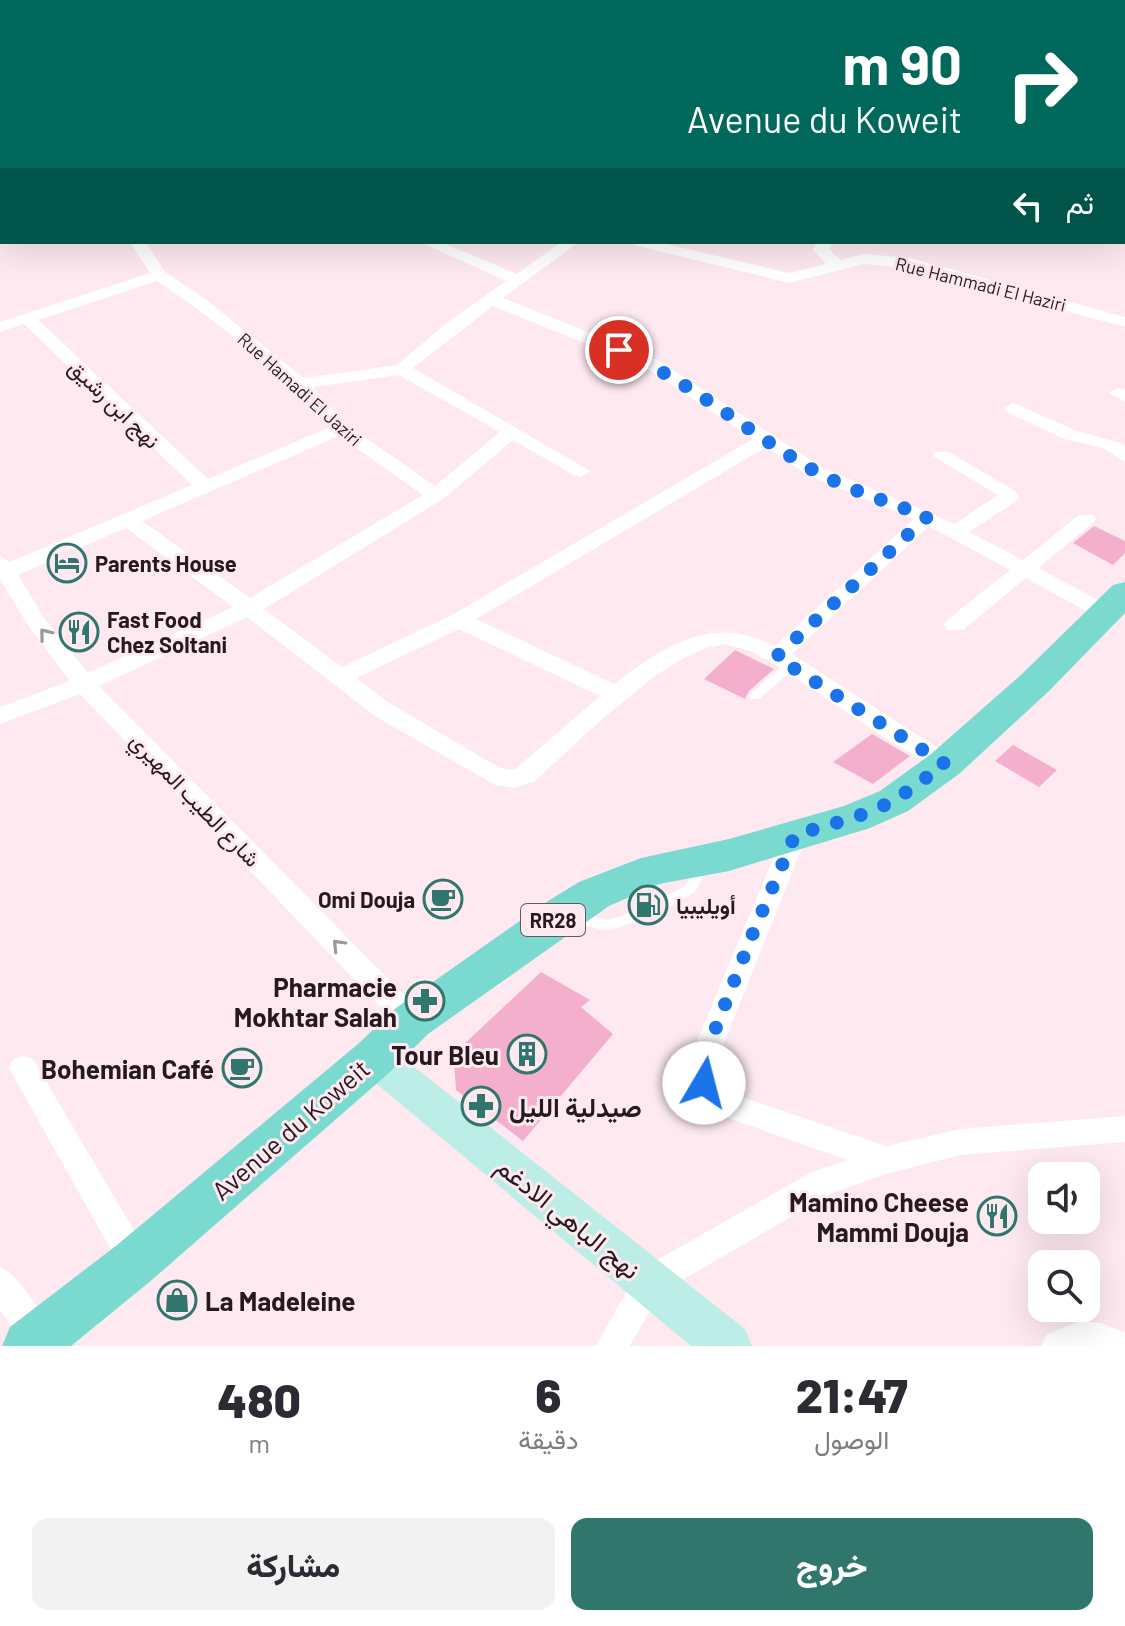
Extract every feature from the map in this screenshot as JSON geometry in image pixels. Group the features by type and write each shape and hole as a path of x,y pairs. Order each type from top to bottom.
{"main road":[{"name":"Avenue du Koweit","path":"34,1342 135,1262 374,1058 412,1021 563,913 594,894 628,879 695,860 729,855 856,817 894,801 945,764 1036,682 1115,603"},
{"name":"نهج الباهي الادغم","path":"374,1058 728,1346"}],"street":[{"name":"Rue Hamadi El Jaziri","path":"139,244 159,275 198,301 300,384 341,429 436,495"},
{"path":"433,244 518,280"},
{"path":"300,384 402,369 491,299 568,244"},
{"name":"Rue Hammadi El Haziri","path":"647,244 780,277 805,276 835,264 864,259 910,263 1125,322"},
{"path":"823,244 821,250 835,264"},
{"path":"0,327 159,275"},
{"path":"491,299 652,364 816,472 927,517 1023,568 1115,603"},
{"name":"نهج ابن رشيق","path":"27,318 205,487"},
{"path":"402,369 581,471"},
{"path":"1013,408 1078,437 1108,444 1125,456"},
{"path":"3,567 127,520 341,429"},
{"path":"0,716 84,684 249,608 436,495 511,432"},
{"path":"338,678 459,620 766,439"},
{"path":"942,456 1005,491 1009,497 957,531"},
{"path":"783,661 927,517"},
{"path":"955,625 1086,519"},
{"path":"127,520 249,608 338,678 447,750 484,772 504,778 527,775 615,694 667,660 706,641 735,638 783,661 945,764"},
{"name":"شارع الطيب المهيري","path":"3,567 36,622 84,684 412,1021"},
{"path":"459,620 615,694"},
{"path":"795,835 706,1053 702,1072 704,1083 716,1099 730,1106 886,1160"},
{"path":"23,1068 135,1262"},
{"path":"612,1346 649,1282 823,1182 886,1160 960,1142 1125,1129"},
{"path":"0,1282 34,1342"},
{"path":"1057,1346 1079,1335 1097,1336 1118,1346"}],"lane":[{"path":"755,696 783,661"}],"building":[{"path":"1094,526 1125,541 1125,553 1113,565 1073,543"},
{"path":"735,650 774,669 749,691 745,699 704,679"},
{"path":"872,734 910,756 873,784 833,762"},
{"path":"1013,745 1057,770 1039,787 995,761"},
{"name":"Tour Bleu","path":"541,972 590,1000 581,1007 613,1034 523,1141 456,1090 454,1062 461,1047"}],"place":[{"name":"Parents House","path":"67,563"},
{"name":"Fast Food Chez Soltani","path":"79,632"},
{"name":"Omi Douja","path":"443,899"},
{"name":"أويليبيا","path":"648,905"},
{"name":"Pharmacie Mokhtar Salah","path":"425,1001"},
{"name":"Tour Bleu","path":"527,1054"},
{"name":"Bohemian Café","path":"242,1068"},
{"name":"صيدلية الليل","path":"481,1106"},
{"name":"Mamino Cheese Mammi Douja","path":"997,1216"},
{"name":"La Madeleine","path":"177,1300"}],"route":[{"path":"619,350 652,364 691,388 816,472 927,517 776,657 945,764 894,801 856,817 795,835 706,1053 702,1072 704,1083"}]}
